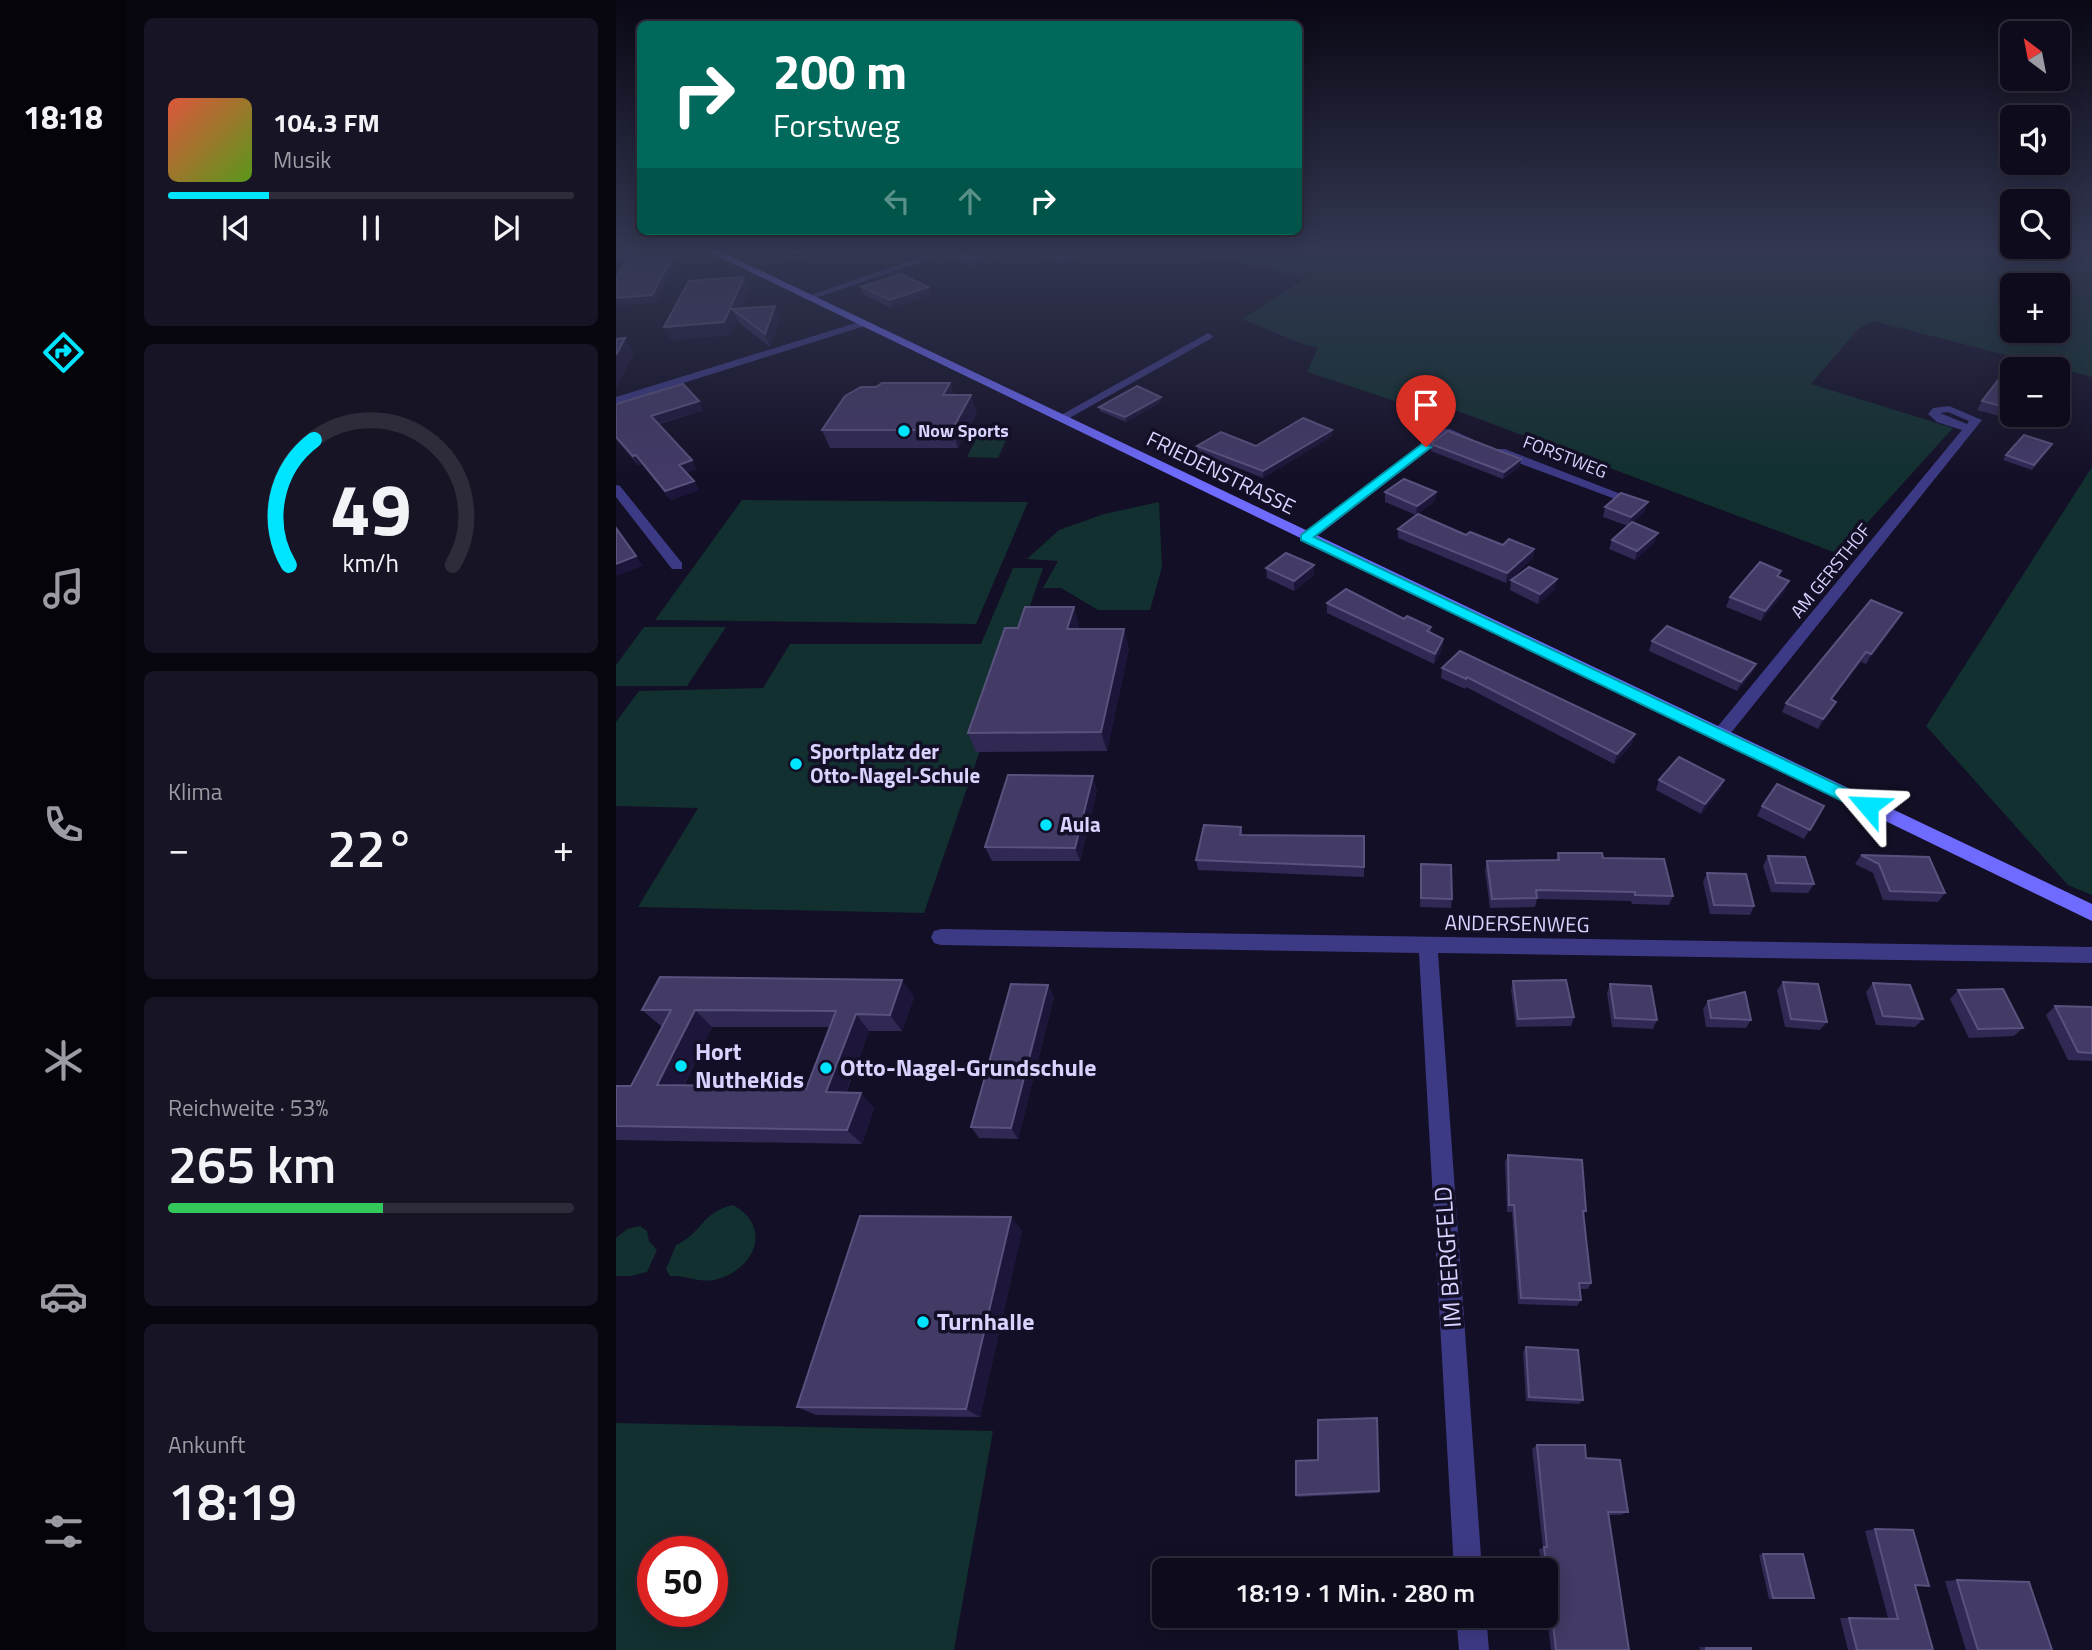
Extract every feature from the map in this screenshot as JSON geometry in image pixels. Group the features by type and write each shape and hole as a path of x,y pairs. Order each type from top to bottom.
{"main road":[{"name":"FRIEDENSTRASSE","path":"862,324 2092,913"}],"street":[{"path":"616,401 862,324"},
{"path":"1060,419 1208,337"},
{"name":"AM GERSTHOF","path":"1720,735 1969,429"},
{"name":"FORSTWEG","path":"1306,538 1446,431 1640,504"},
{"path":"616,489 677,566"},
{"name":"ANDERSENWEG","path":"941,937 2092,955"},
{"name":"IM BERGFELD","path":"1428,945 1467,1558"},
{"path":"1472,1628 1474,1650"}],"green space":[{"path":"1254,324 1867,324 1858,329 1811,384 1953,428 1839,554 1434,402 1398,402 1307,372 1318,347 1305,345"},
{"path":"1885,324 2000,324 2000,343 2070,343 2070,324 2092,324 2092,377 2070,371 2070,357 2014,357"},
{"path":"981,429 1011,429 998,458 967,457"},
{"path":"2092,467 2092,895 2068,885 1926,726"},
{"path":"742,500 1028,502 976,624 655,620"},
{"path":"1159,502 1162,567 1150,610 1098,610 1061,588 1043,588 1058,561 1027,559 1059,530 1104,514"},
{"name":"Sportplatz der Otto-Nagel-Schule","path":"1013,568 1043,568 924,913 638,907 698,808 616,806 616,722 639,691 763,688 790,644 981,644"},
{"path":"644,627 726,627 687,686 616,686 616,665"},
{"path":"733,1205 745,1214 755,1235 750,1256 742,1266 731,1274 712,1280 670,1276 666,1269 676,1245 692,1235 714,1213"},
{"path":"640,1226 647,1231 649,1241 657,1250 647,1272 616,1276 616,1238 627,1229"},
{"path":"616,1423 993,1431 954,1650 616,1650"}],"building":[{"path":"666,324 700,324 664,327"},
{"path":"752,324 769,324 765,334"},
{"path":"625,338 616,355 616,339"},
{"path":"1999,379 2000,379 2000,406 1982,401"},
{"path":"882,383 950,383 943,395 971,395 952,430 822,430 845,396 861,387 876,387"},
{"path":"683,384 699,401 651,416 692,460 679,465 694,481 665,491 636,455 633,456 616,437 616,404"},
{"path":"1137,386 1161,397 1125,417 1099,407"},
{"path":"1303,418 1332,430 1263,471 1197,446 1221,432 1256,446"},
{"path":"1448,431 1521,459 1504,472 1431,444"},
{"path":"2024,435 2052,444 2034,465 2006,455"},
{"path":"1404,479 1436,492 1417,506 1385,492"},
{"path":"1621,493 1648,502 1631,517 1605,507"},
{"path":"1418,514 1466,535 1470,532 1503,545 1509,539 1534,549 1507,573 1398,529"},
{"path":"1632,522 1658,533 1637,551 1612,540"},
{"path":"616,528 636,556 616,564"},
{"path":"1286,553 1314,565 1294,581 1266,568"},
{"path":"1760,562 1781,571 1777,576 1789,581 1765,611 1730,597"},
{"path":"1529,567 1557,579 1540,594 1511,580"},
{"path":"1346,589 1404,619 1407,616 1431,627 1427,631 1443,639 1435,654 1327,603"},
{"path":"1871,600 1902,613 1871,654 1866,652 1831,699 1836,702 1823,719 1786,703"},
{"path":"1025,607 1074,607 1067,629 1124,629 1101,732 968,733 1005,628 1018,628"},
{"path":"1667,626 1756,664 1741,682 1652,641"},
{"path":"1460,651 1635,734 1617,754 1467,677 1466,679 1442,668"},
{"path":"1679,757 1724,780 1705,804 1659,780"},
{"name":"Aula","path":"1008,775 1093,776 1075,848 985,847"},
{"path":"1777,784 1824,806 1810,830 1762,806"},
{"path":"1204,825 1241,827 1240,835 1364,836 1364,867 1196,860"},
{"path":"1558,853 1602,853 1603,858 1664,859 1673,896 1635,895 1635,892 1536,890 1537,898 1492,899 1487,861 1559,860"},
{"path":"1861,855 1929,857 1945,893 1890,891 1879,864"},
{"path":"1768,856 1805,857 1814,884 1776,883"},
{"path":"1421,864 1451,865 1452,899 1421,898"},
{"path":"1707,873 1746,874 1754,906 1714,905"},
{"path":"660,977 902,980 890,1015 856,1014 826,1092 861,1093 847,1130 616,1126 616,1086 631,1086 671,1010 642,1010","holes":["695,1010 836,1011 806,1089 657,1085"]},
{"path":"1566,980 1574,1017 1518,1019 1513,981"},
{"path":"1783,982 1818,984 1827,1022 1791,1019"},
{"path":"1873,983 1910,985 1923,1019 1883,1016"},
{"path":"1011,984 1048,985 1011,1128 971,1127"},
{"path":"1610,984 1651,986 1657,1020 1615,1018"},
{"path":"2003,989 2023,1028 1978,1029 1958,990"},
{"path":"1745,992 1751,1020 1711,1018 1708,1001"},
{"path":"2055,1006 2092,1007 2092,1053 2078,1052"},
{"path":"1508,1155 1582,1160 1586,1211 1583,1211 1591,1283 1579,1283 1581,1300 1521,1298 1514,1205 1509,1205"},
{"name":"Turnhalle","path":"860,1216 1011,1217 966,1409 797,1407"},
{"path":"1526,1347 1578,1350 1583,1400 1529,1397"},
{"path":"1377,1418 1379,1491 1296,1495 1296,1461 1318,1460 1318,1420"},
{"path":"1537,1445 1585,1445 1586,1458 1620,1460 1628,1512 1608,1512 1629,1650 1556,1650 1553,1628 1558,1628 1558,1558 1545,1558 1544,1547 1547,1547"},
{"path":"1875,1529 1913,1530 1929,1586 1915,1585 1933,1650 1857,1650 1849,1618 1898,1619"},
{"path":"1763,1554 1803,1554 1814,1598 1773,1598"},
{"path":"1957,1580 2029,1582 2052,1650 1978,1650"},
{"path":"1751,1648 1751,1650 1706,1650"}],"place":[{"name":"Now Sports","path":"904,431"},
{"name":"Sportplatz der Otto-Nagel-Schule","path":"796,764"},
{"name":"Aula","path":"1046,825"},
{"name":"Hort NutheKids","path":"681,1066"},
{"name":"Otto-Nagel-Grundschule","path":"826,1068"},
{"name":"Turnhalle","path":"923,1322"}],"route":[{"path":"1426,447 1306,538 1868,806"}]}
